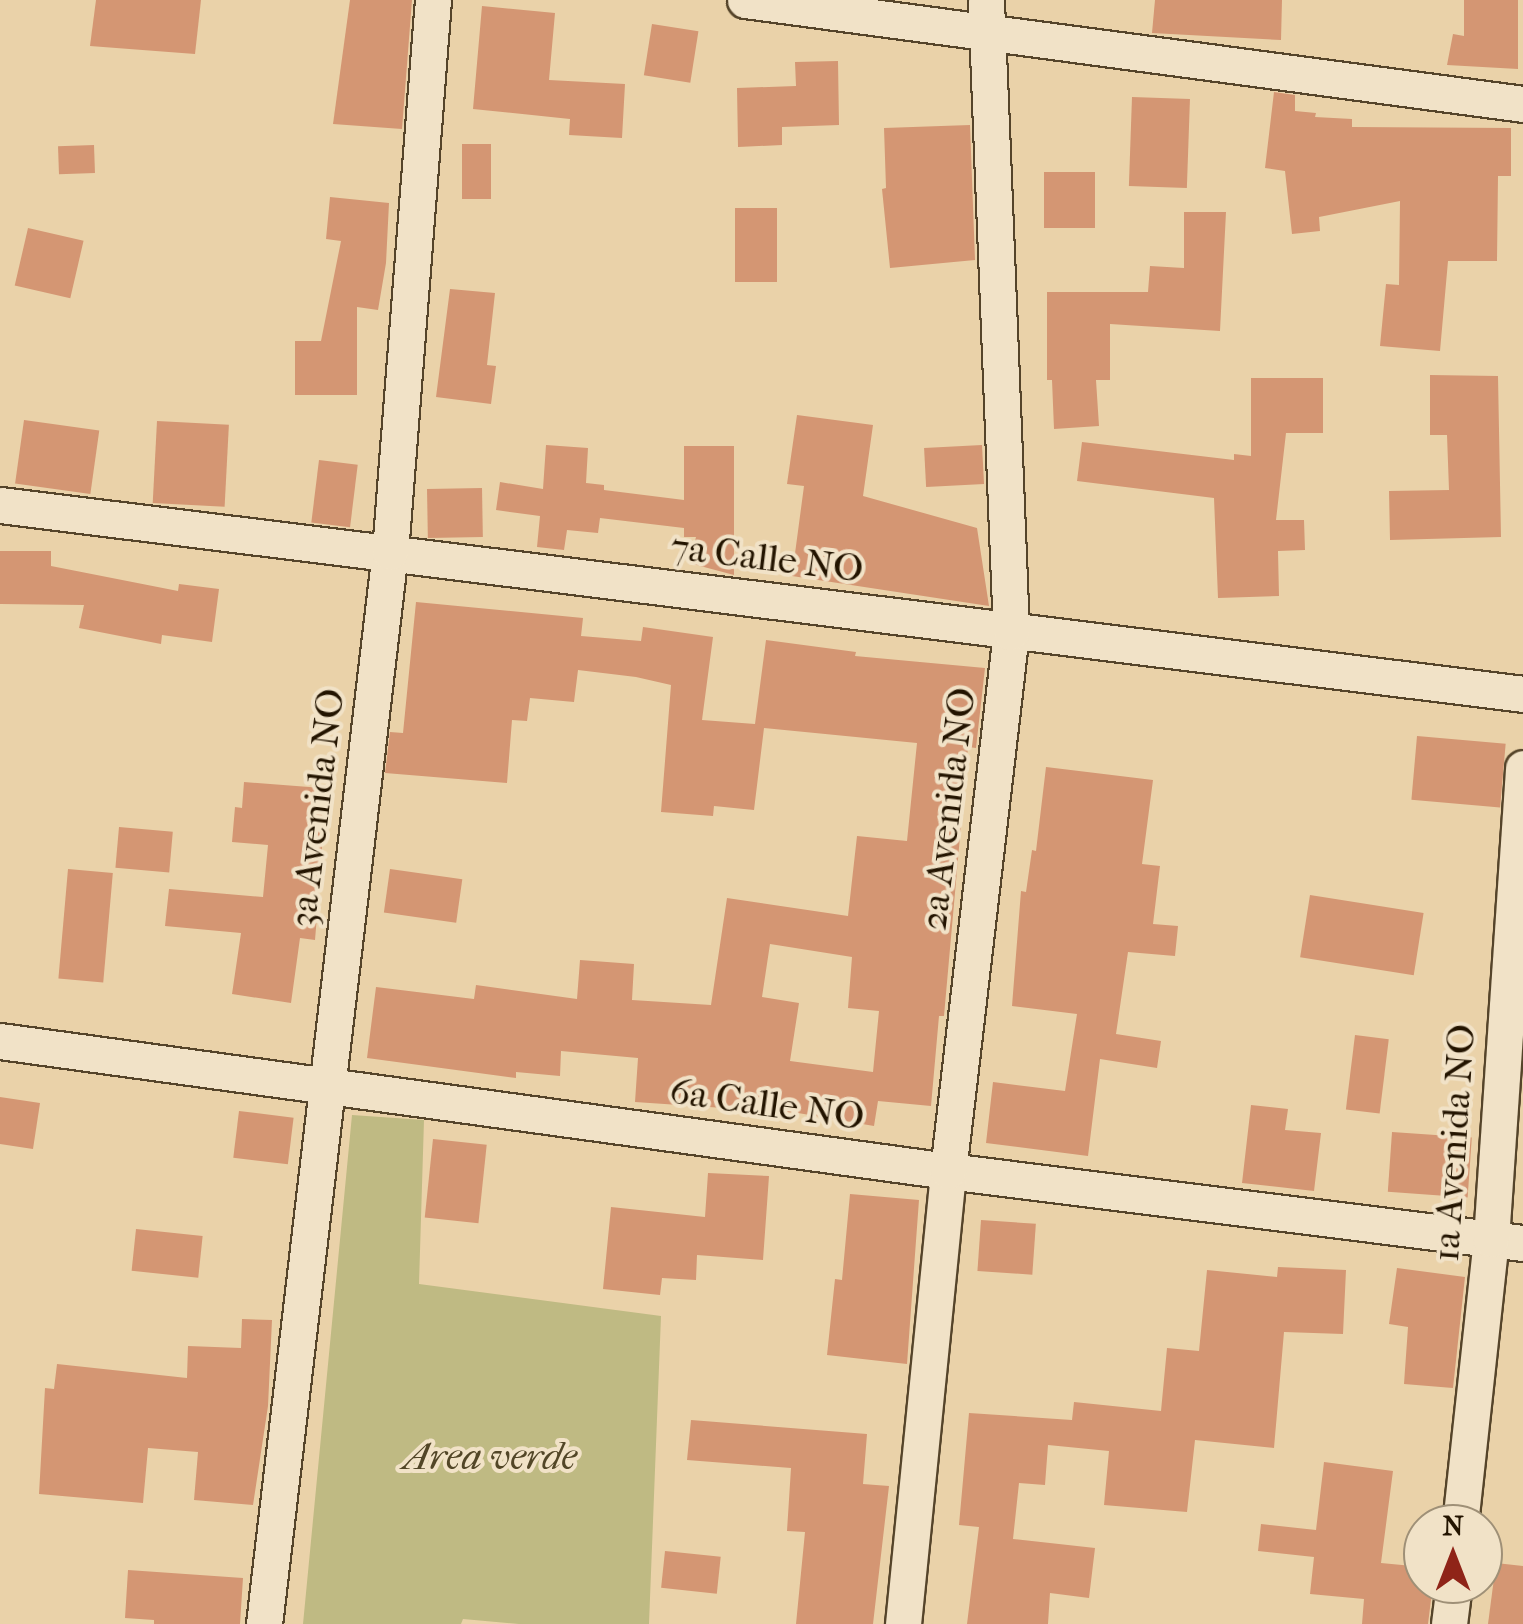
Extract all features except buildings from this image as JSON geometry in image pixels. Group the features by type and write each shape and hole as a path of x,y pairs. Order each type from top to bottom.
{"street":[{"name":"3a Avenida NO","path":"264,1624 390,552 433,0"},
{"path":"746,0 987,17 1523,104"},
{"name":"2a Avenida NO","path":"903,1624 948,1172 1011,632 987,17"},
{"name":"7a Calle NO","path":"0,505 1523,694"},
{"name":"1a Avenida NO","path":"1463,1504 1507,1241 1523,768"},
{"name":"6a Calle NO","path":"0,1041 948,1172 1507,1241"}],"green space":[{"name":"Area verde","path":"352,1115 424,1120 419,1284 661,1316 649,1624 519,1624 463,1619 461,1624 303,1624"}]}
